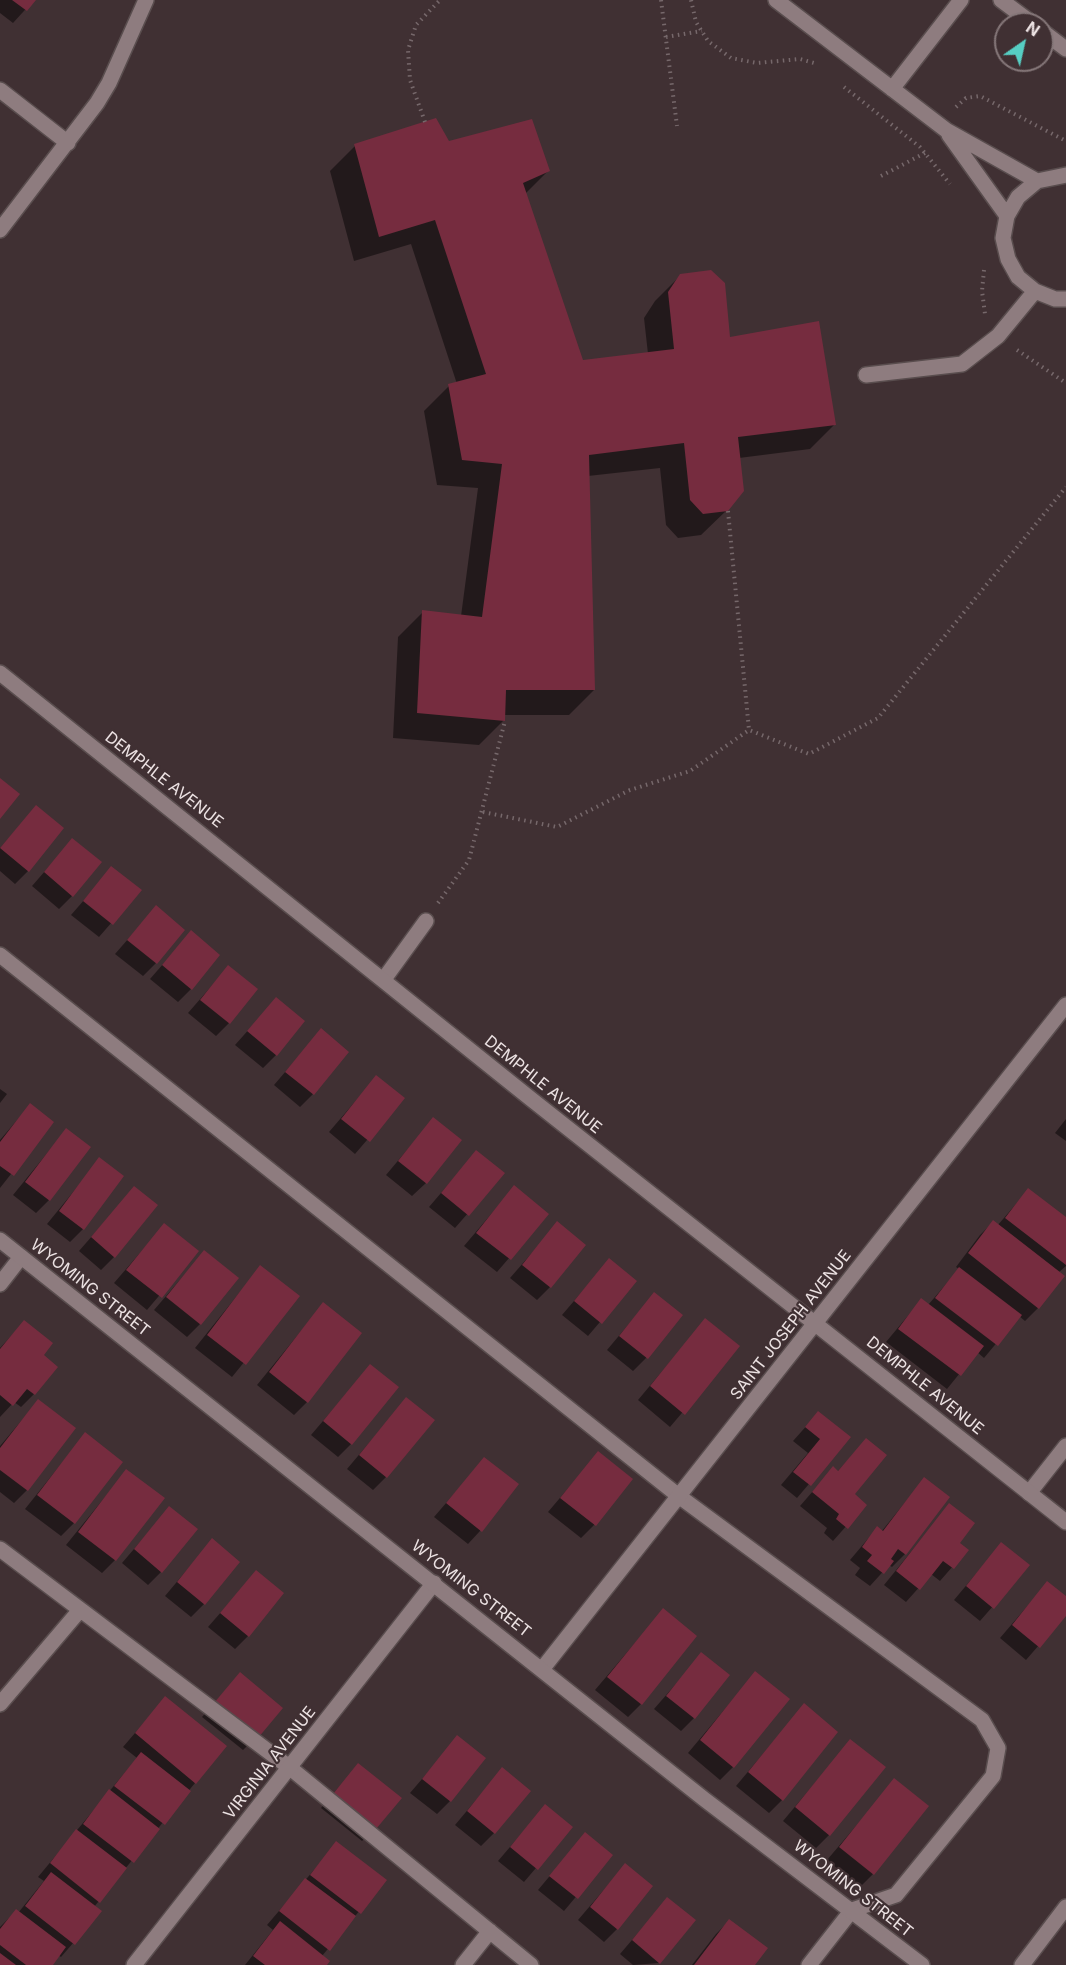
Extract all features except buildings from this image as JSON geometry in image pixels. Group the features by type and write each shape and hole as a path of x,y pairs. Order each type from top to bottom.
{"street":[{"path":"0,230 68,143 109,83 146,0"},
{"path":"776,0 946,130 1037,181"},
{"path":"892,89 961,0"},
{"path":"1001,0 1017,12"},
{"path":"0,90 68,143"},
{"path":"946,130 1007,216"},
{"path":"1066,175 1037,181 1018,197 1007,216 1004,238 1008,259 1018,277 1035,291 1055,299 1066,299"},
{"path":"866,375 962,364 998,336 1035,291"},
{"name":"DEMPHLE AVENUE","path":"0,673 531,1099 816,1322 1066,1522"},
{"path":"384,979 426,921"},
{"path":"0,955 680,1497 982,1720 998,1748 993,1776 896,1895 852,1910 808,1965"},
{"name":"SAINT JOSEPH AVENUE","path":"543,1668 1066,1005"},
{"name":"WYOMING STREET","path":"0,1240 543,1668 704,1798 922,1965"},
{"path":"0,1284 21,1257"},
{"path":"1029,1493 1066,1446"},
{"path":"0,1549 289,1767 531,1965"},
{"name":"VIRGINIA AVENUE","path":"134,1965 434,1583"},
{"path":"0,1704 80,1610"},
{"path":"1022,1965 1066,1907"},
{"path":"463,1965 490,1931"}],"path":[{"path":"425,122 410,80 408,50 416,25 440,0"},
{"path":"661,0 677,126"},
{"path":"691,0 696,22 708,41 731,58 757,63 800,59 812,62 821,69"},
{"path":"666,37 702,31"},
{"path":"839,83 925,153 953,188"},
{"path":"946,130 957,105 966,98 980,96 1066,141"},
{"path":"881,176 925,153"},
{"path":"984,267 982,291 986,317 998,336 1066,383"},
{"path":"749,730 809,754 878,718 1066,486"},
{"path":"728,511 749,730"},
{"path":"426,921 469,860 506,721"},
{"path":"483,812 557,827 630,790 690,771 749,730"}]}
